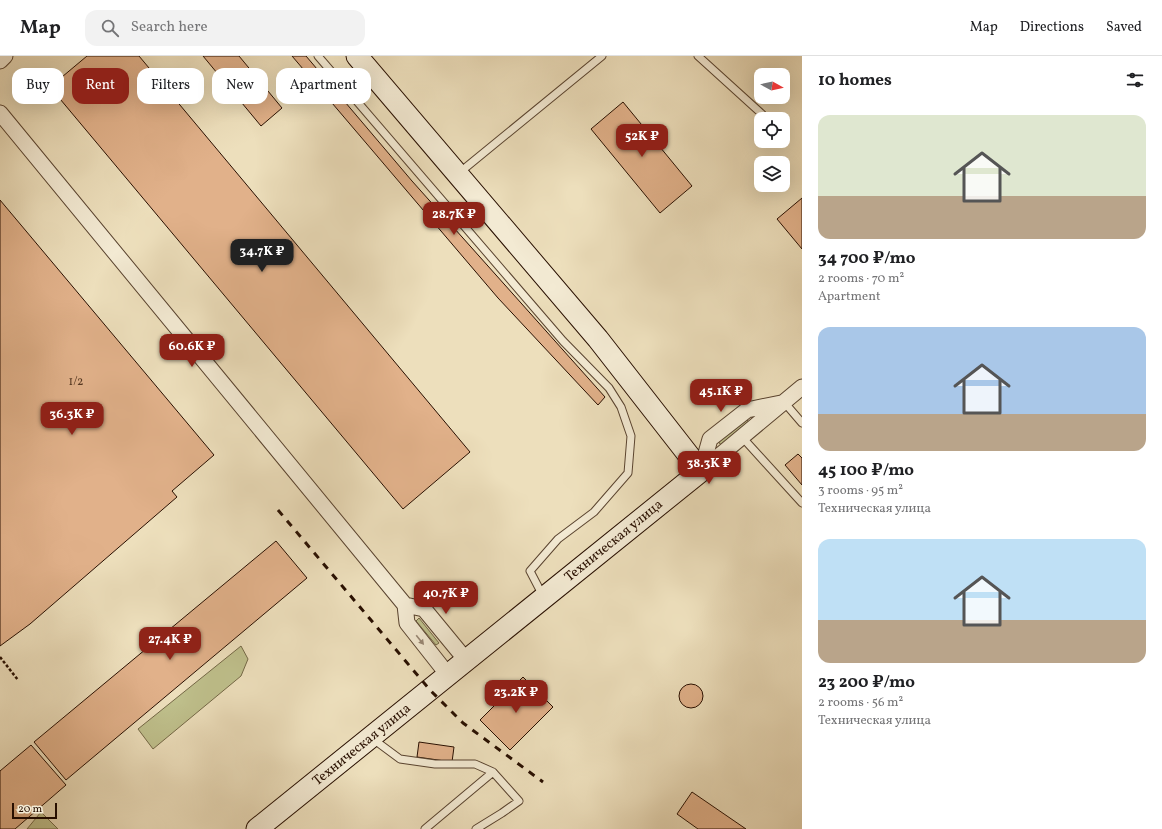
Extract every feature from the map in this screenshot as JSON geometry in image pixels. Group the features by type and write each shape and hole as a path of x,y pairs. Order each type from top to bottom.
{"street":[{"path":"0,61 5,56"},
{"path":"358,56 598,340 701,471"},
{"path":"0,113 405,605 407,624 448,675"},
{"path":"701,471 802,387"},
{"path":"701,471 710,439 747,410 784,402"},
{"name":"Техническая улица","path":"257,829 701,471"},
{"path":"405,605 424,609 466,660"}],"lane":[{"path":"318,56 562,342 609,388 621,407 631,436 628,473 594,512 558,539 530,571 544,597"},
{"path":"458,174 602,56"},
{"path":"698,56 761,112"},
{"path":"784,402 802,423"},
{"path":"742,437 802,503"},
{"path":"371,738 400,759 435,764 475,764 493,772 519,801 476,829"},
{"path":"425,829 493,772"}],"path":[{"path":"0,657 18,680"}],"green space":[{"path":"747,420 750,423 722,445 719,443 719,441"},
{"path":"419,618 439,643 436,645 416,621"},
{"path":"241,646 248,659 241,676 153,749 138,729"},
{"path":"41,812 58,829 27,829"}],"building":[{"path":"87,56 139,56 149,68 137,68 137,104 179,104 470,452 403,509 64,104 64,75 72,69 72,104 129,104 129,68 73,68"},
{"path":"203,56 239,56 249,68 213,68"},
{"path":"292,56 306,56 316,68 302,68"},
{"path":"268,91 276,101 276,104 279,104 282,108 261,126 243,104 268,104"},
{"path":"623,102 692,186 660,213 591,129"},
{"path":"333,104 347,104 412,181 605,397 598,405 498,298"},
{"path":"802,198 802,249 777,219"},
{"path":"0,200 214,455 172,491 177,497 30,624 0,646"},
{"path":"798,454 802,458 802,485 785,465"},
{"path":"276,541 307,578 66,780 34,742"},
{"path":"523,677 553,707 510,750 480,720"},
{"path":"691,684 700,687 703,696 700,705 691,708 682,705 679,696 682,687"},
{"path":"419,742 454,747 452,762 417,757"},
{"path":"31,745 66,785 15,829 0,829 0,771"},
{"path":"692,792 746,829 698,829 677,814"}],"railway":[{"path":"278,510 430,690 463,723 543,782"}]}
